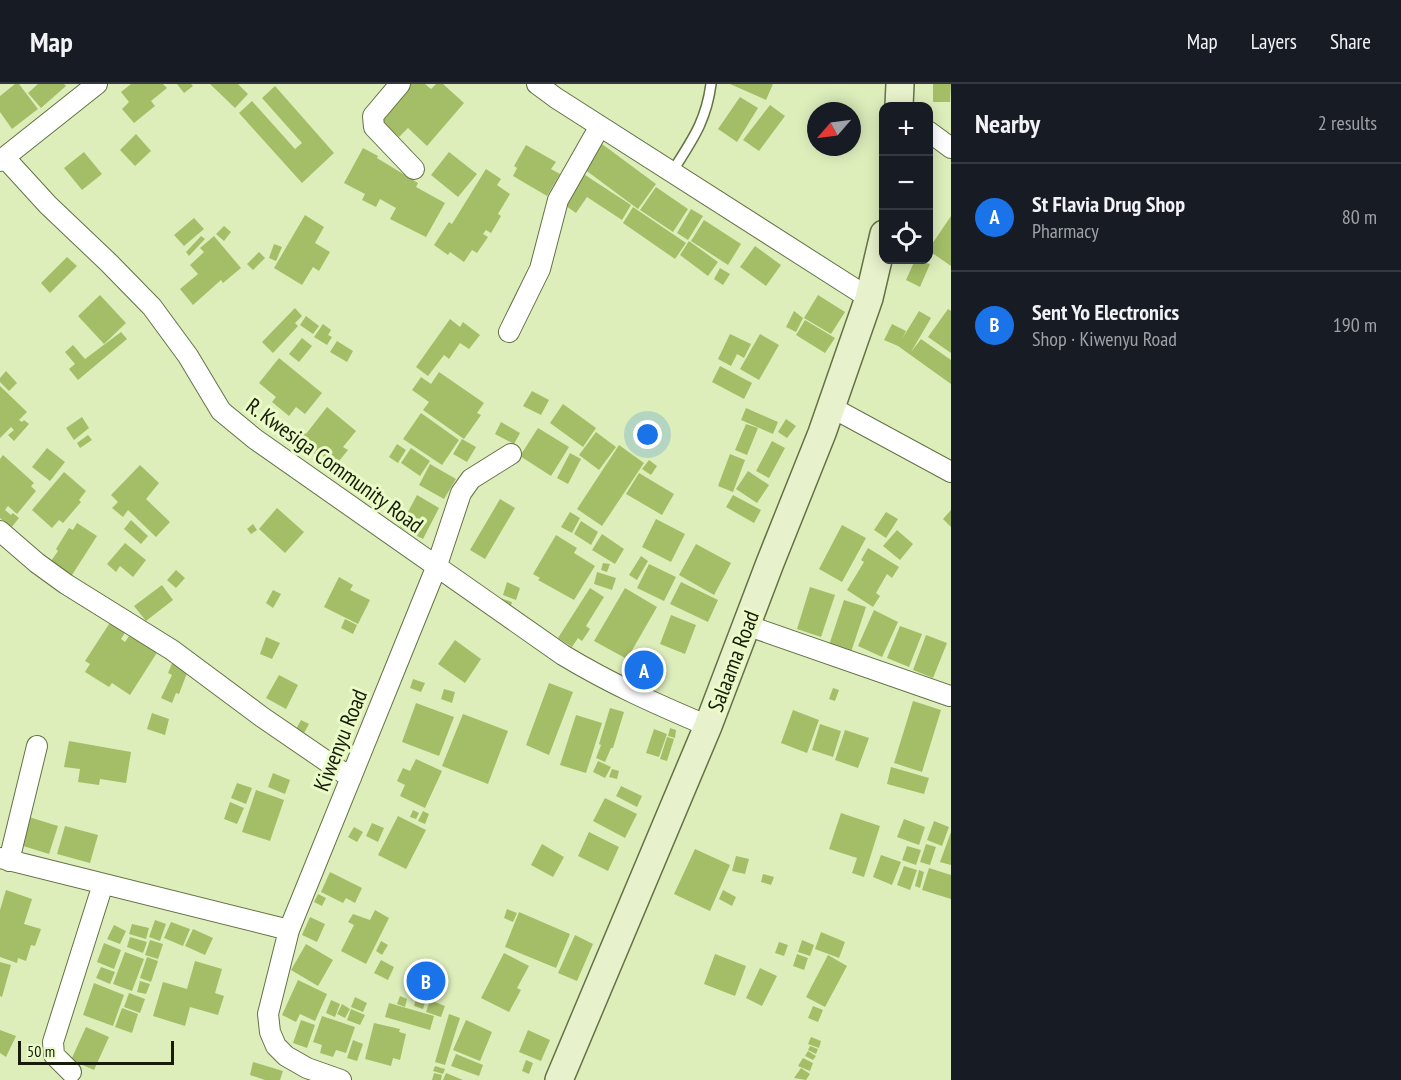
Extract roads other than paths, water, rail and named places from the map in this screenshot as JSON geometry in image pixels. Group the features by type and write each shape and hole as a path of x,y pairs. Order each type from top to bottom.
{"main road":[{"path":"899,102 900,84"},
{"name":"Salaama Road","path":"559,1080 708,726 831,407 869,297 879,255"}],"street":[{"path":"2,159 96,84"},
{"path":"400,84 373,116 374,128 414,169"},
{"path":"537,84 869,297"},
{"path":"509,332 540,269 558,200 600,126"},
{"path":"933,135 951,148"},
{"name":"R. Kwesiga Community Road","path":"2,159 152,307 177,340 226,416 436,568 563,655 607,681 708,726"},
{"path":"831,407 951,472"},
{"name":"Kiwenyu Road","path":"341,1080 307,1068 286,1056 276,1046 270,1032 268,1014 289,930 436,568 461,493 471,479 512,454"},
{"path":"0,531 66,584 172,650 262,717 351,778"},
{"path":"746,625 950,696"},
{"path":"37,746 5,860 289,930"},
{"path":"71,1072 54,1055 53,1042 103,884"}],"lane":[{"path":"672,172 695,135 708,107 711,84"}],"place":[{"name":"St Flavia Drug Shop","path":"644,670"},
{"name":"Sent Yo Electronics","path":"426,981"}]}
